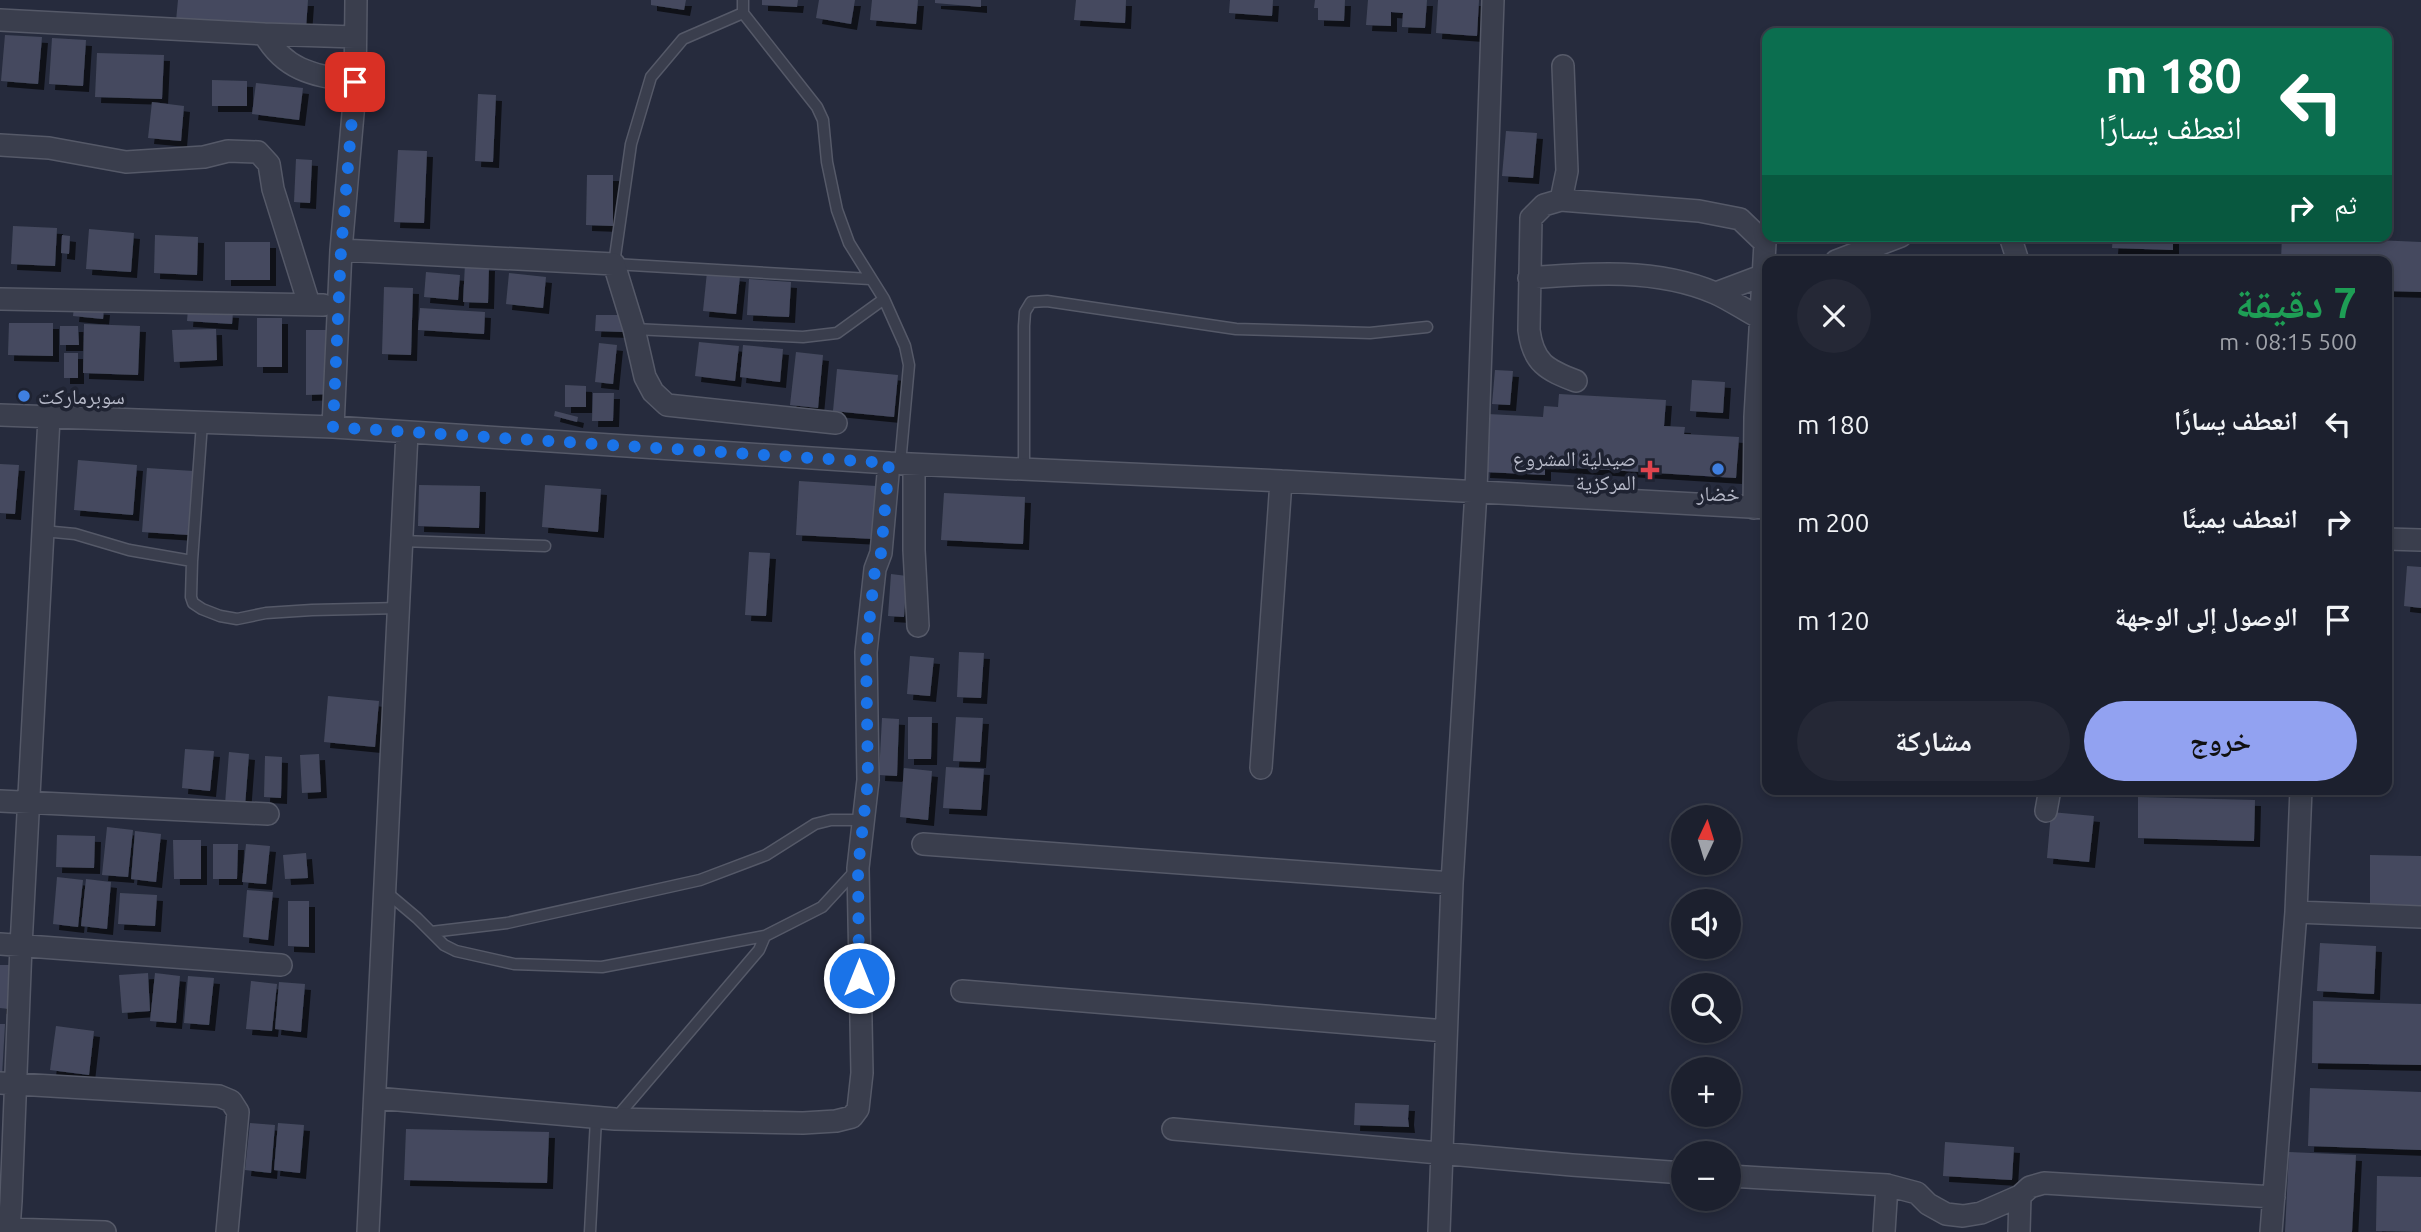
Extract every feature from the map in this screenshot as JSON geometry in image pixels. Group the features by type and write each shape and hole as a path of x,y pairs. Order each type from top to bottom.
{"street":[{"path":"333,427 341,250 355,82 356,0"},
{"path":"1439,1232 1452,883 1476,492 1493,0"},
{"path":"0,20 355,37"},
{"path":"264,34 271,47 287,63 316,75 355,82"},
{"path":"1561,200 1567,171 1563,66"},
{"path":"0,145 49,148 126,162 204,157 228,151 258,152 269,164 273,189 310,304"},
{"path":"1576,381 1550,371 1537,358 1530,342 1531,218 1544,205 1561,200 1699,211 1740,219 1762,240"},
{"path":"1849,256 1885,242"},
{"path":"341,250 614,264 645,377 653,392 667,405 836,423"},
{"path":"1529,278 1588,273 1663,278 1716,293 1762,319"},
{"path":"1716,293 1762,283"},
{"path":"0,299 338,305"},
{"path":"0,415 333,427 901,464 1281,481 1761,508 1755,417 1762,363"},
{"path":"50,418 29,802 11,945 4,1228 105,1232"},
{"path":"373,1230 375,1098 407,433"},
{"path":"901,464 914,550 918,626"},
{"path":"375,1098 606,1119 803,1123 852,1117 858,1109 862,1083 858,868 868,780 866,652 875,569 901,464"},
{"path":"1261,768 1281,481"},
{"path":"2392,539 2421,540"},
{"path":"2046,811 2049,795"},
{"path":"2271,1232 2296,912 2301,795"},
{"path":"0,801 268,814"},
{"path":"923,844 1452,883"},
{"path":"2296,912 2421,917"},
{"path":"11,945 281,965"},
{"path":"962,991 1446,1031"},
{"path":"8,1084 219,1096 231,1101 238,1112 228,1232"},
{"path":"1172,1129 1671,1172"},
{"path":"1741,1177 1887,1185 1917,1193 1928,1204 1946,1214 1963,1216 1981,1213 2020,1196 2030,1187 2044,1183 2274,1197"},
{"path":"1884,1232 1887,1185"},
{"path":"2019,1232 2020,1196"}],"lane":[{"path":"743,0 743,13 817,107 823,120 827,162 837,210 849,243 884,299 905,346 909,365 901,464"},
{"path":"743,13 684,39 651,77 631,144 614,264 870,279"},
{"path":"634,329 803,337 837,333 884,299"},
{"path":"1024,468 1024,326 1025,312 1031,302 1047,301 1236,329 1370,333 1427,327"},
{"path":"202,423 192,561 193,603 219,616 237,618 266,613 400,608"},
{"path":"44,531 75,534 129,550 192,561"},
{"path":"401,541 545,546"},
{"path":"431,932 506,923 700,880 766,855 815,824 831,820 863,820"},
{"path":"385,891 444,945 456,951 513,964 602,967 765,936 822,907 858,868"},
{"path":"590,1232 606,1119 758,950 765,936"}],"building":[{"path":"178,0 308,0 306,28 176,21"},
{"path":"651,0 686,0 684,10 651,5"},
{"path":"762,0 798,0 797,7 762,5"},
{"path":"819,0 855,0 851,24 816,18"},
{"path":"872,0 918,0 916,24 870,20"},
{"path":"935,0 981,0 981,7 935,3"},
{"path":"1076,0 1126,0 1125,23 1074,20"},
{"path":"1230,0 1273,0 1272,16 1229,13"},
{"path":"1315,0 1345,0 1344,21 1318,20 1318,8 1314,8"},
{"path":"1368,0 1427,0 1425,28 1402,27 1403,13 1391,12 1391,26 1366,25"},
{"path":"1438,0 1479,0 1477,36 1436,33"},
{"path":"5,35 42,37 38,84 1,81"},
{"path":"52,38 86,40 83,86 49,84"},
{"path":"97,53 164,55 162,99 95,97"},
{"path":"212,80 247,81 247,106 212,106"},
{"path":"256,83 303,88 299,120 252,114"},
{"path":"478,94 496,95 493,162 475,161"},
{"path":"152,102 184,106 181,141 148,138"},
{"path":"1506,131 1537,133 1533,178 1502,176"},
{"path":"398,150 427,151 424,223 394,222"},
{"path":"296,159 312,160 310,203 294,202"},
{"path":"587,175 613,175 613,226 586,225"},
{"path":"13,226 57,228 55,266 11,264"},
{"path":"89,229 134,233 131,272 86,269"},
{"path":"62,235 70,236 69,254 61,253"},
{"path":"155,235 198,237 197,275 154,273"},
{"path":"225,242 270,242 270,280 225,280"},
{"path":"2112,242 2173,242 2173,250 2112,248"},
{"path":"2282,242 2421,242 2421,292 2392,291 2392,256 2281,256"},
{"path":"465,264 489,265 488,303 463,302"},
{"path":"426,272 460,275 458,300 424,297"},
{"path":"707,272 740,276 736,314 703,311"},
{"path":"509,273 546,277 543,308 506,304"},
{"path":"749,279 791,282 789,317 747,315"},
{"path":"384,287 413,288 411,355 382,354"},
{"path":"74,307 104,309 103,319 73,316"},
{"path":"420,308 485,312 484,334 418,330"},
{"path":"188,309 233,312 232,324 187,321"},
{"path":"596,315 623,315 623,332 595,331"},
{"path":"257,318 282,318 282,367 257,367"},
{"path":"9,323 53,323 53,356 8,355"},
{"path":"84,324 140,326 138,375 83,373"},
{"path":"60,326 78,326 79,345 60,345"},
{"path":"216,329 217,360 174,362 172,330"},
{"path":"306,330 332,330 332,394 306,395"},
{"path":"699,342 739,346 735,381 695,376"},
{"path":"599,343 617,345 613,384 595,382"},
{"path":"743,345 783,349 780,382 740,377"},
{"path":"796,352 823,355 818,408 790,405"},
{"path":"64,353 78,353 78,378 64,378"},
{"path":"837,369 898,375 894,417 833,411"},
{"path":"1495,370 1513,371 1510,405 1492,404"},
{"path":"1692,380 1725,382 1723,413 1690,411"},
{"path":"565,385 586,386 586,407 565,407"},
{"path":"593,393 614,393 613,421 592,421"},
{"path":"1559,394 1666,400 1664,426 1685,427 1684,434 1739,437 1736,478 1545,466 1545,475 1484,472 1488,414 1543,417 1544,406 1558,407"},
{"path":"555,411 578,417 577,422 554,416"},
{"path":"78,460 137,465 133,515 74,510"},
{"path":"0,464 19,465 15,514 0,513"},
{"path":"147,468 193,471 189,535 142,532"},
{"path":"799,481 876,486 874,539 796,535"},
{"path":"419,485 480,486 479,528 418,526"},
{"path":"545,485 601,489 598,532 542,527"},
{"path":"944,493 1025,497 1023,544 941,540"},
{"path":"749,552 770,553 766,616 745,615"},
{"path":"2407,566 2421,567 2421,608 2404,606"},
{"path":"891,574 907,576 904,617 888,616"},
{"path":"959,652 984,653 981,698 957,697"},
{"path":"910,656 934,658 930,696 907,694"},
{"path":"328,696 379,701 375,747 324,742"},
{"path":"908,717 932,717 931,759 908,759"},
{"path":"956,717 983,718 980,762 953,761"},
{"path":"882,718 899,719 897,776 879,775"},
{"path":"185,749 214,751 210,791 182,788"},
{"path":"229,752 249,754 245,806 225,804"},
{"path":"319,754 321,792 302,793 300,755"},
{"path":"265,756 282,757 281,798 264,797"},
{"path":"946,767 984,769 981,810 943,808"},
{"path":"904,768 932,771 928,820 900,817"},
{"path":"2138,797 2255,800 2254,841 2138,838"},
{"path":"2051,812 2094,816 2089,862 2047,858"},
{"path":"107,827 133,830 128,877 102,875"},
{"path":"135,831 161,834 156,882 131,879"},
{"path":"57,835 95,836 94,868 56,867"},
{"path":"173,840 201,840 201,879 174,879"},
{"path":"213,844 238,844 237,879 213,879"},
{"path":"246,844 270,846 266,884 242,882"},
{"path":"306,853 308,878 285,879 283,855"},
{"path":"2370,855 2421,856 2421,906 2370,906"},
{"path":"57,877 83,880 78,927 53,924"},
{"path":"86,879 111,882 107,929 81,926"},
{"path":"247,890 273,892 268,940 243,937"},
{"path":"120,893 157,895 155,926 118,924"},
{"path":"288,901 309,901 309,947 288,946"},
{"path":"2320,943 2376,946 2374,994 2317,991"},
{"path":"0,965 10,965 9,1009 0,1008"},
{"path":"148,973 150,1011 122,1013 119,975"},
{"path":"155,973 180,976 176,1023 150,1021"},
{"path":"188,976 214,978 209,1025 184,1023"},
{"path":"251,981 277,984 272,1031 246,1029"},
{"path":"279,982 305,984 301,1032 275,1029"},
{"path":"2313,1001 2421,1004 2421,1065 2312,1063"},
{"path":"0,1024 5,1024 2,1076 0,1076"},
{"path":"56,1026 94,1031 89,1075 50,1070"},
{"path":"2310,1088 2421,1092 2421,1150 2308,1146"},
{"path":"1355,1103 1409,1105 1409,1127 1354,1125"},
{"path":"250,1123 275,1125 271,1173 245,1170"},
{"path":"278,1123 304,1125 300,1173 274,1170"},
{"path":"406,1129 549,1132 547,1183 404,1180"},
{"path":"1945,1142 2014,1147 2012,1180 1943,1176"},
{"path":"2289,1152 2356,1155 2352,1232 2285,1232"},
{"path":"2377,1176 2421,1177 2421,1232 2376,1231"}],"place":[{"name":"سوبرماركت","path":"24,396"},
{"name":"خضار","path":"1718,469"},
{"name":"صيدلية المشروع المركزية","path":"1650,470"}],"route":[{"path":"355,82 341,250 333,427 889,463 881,553 875,569 866,652 868,780 858,868 859,978"}]}
